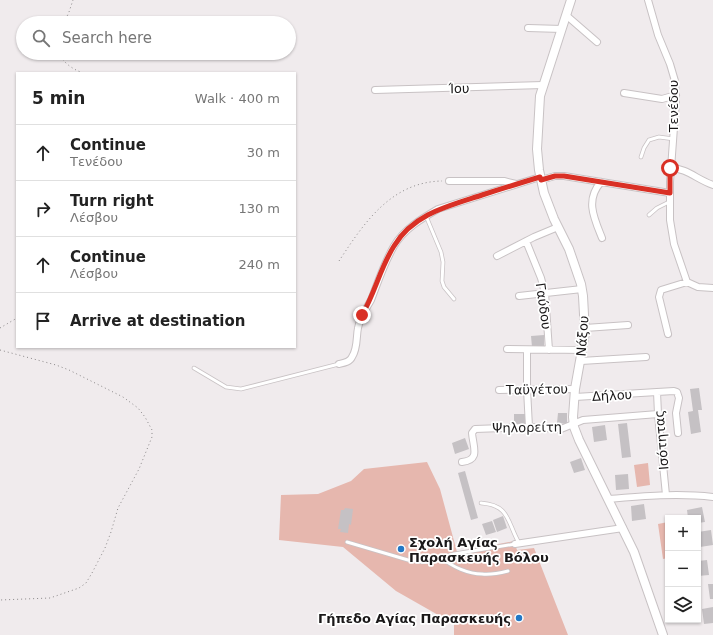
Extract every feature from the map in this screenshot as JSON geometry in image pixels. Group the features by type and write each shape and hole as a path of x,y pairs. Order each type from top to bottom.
{"street":[{"name":"Νάξου","path":"571,0 540,96 537,161 540,179 551,211 569,249 582,289 586,328 575,393 574,424 579,440 623,528 642,573 664,635"},
{"name":"Τενέδου","path":"648,0 660,41 674,75 676,95 674,139 670,168 670,202 673,237 677,255 687,282"},
{"path":"566,16 597,42"},
{"path":"528,28 562,29"},
{"name":"Ίου","path":"375,90 543,85"},
{"path":"624,93 662,99 676,95"},
{"path":"670,168 680,169 713,185"},
{"path":"339,364 348,362 353,356 362,315 370,301 394,246 405,231 438,209 516,184 555,176 670,193"},
{"path":"449,181 504,181 516,184"},
{"path":"601,182 593,194 592,205 602,238"},
{"path":"497,256 558,227"},
{"name":"Γαύδου","path":"526,241 541,278 545,293 549,350"},
{"path":"668,334 659,293 661,290 687,282 698,287 713,288"},
{"path":"519,296 582,289"},
{"path":"586,328 628,325"},
{"path":"507,349 583,350"},
{"path":"528,350 527,389 529,428"},
{"path":"581,361 646,357"},
{"name":"Ταϋγέτου","path":"499,390 527,389 575,393"},
{"path":"657,392 676,392 679,398 676,413 678,433"},
{"name":"Ισότητας","path":"649,393 657,392 666,495"},
{"name":"Δήλου","path":"575,393 649,393"},
{"name":"Ψηλορείτη","path":"462,462 469,461 473,457 475,450 472,433 475,429 561,428 587,420 658,414"},
{"path":"608,499 666,495 713,497"},
{"path":"517,544 623,528"}],"lane":[{"path":"642,157 644,148 649,140 659,137 674,139"},
{"path":"649,215 657,208 670,202"},
{"path":"426,216 441,252 443,262 442,280 444,287 454,299"},
{"path":"194,368 226,387 242,389 339,364"},
{"path":"348,542 417,561 431,561 517,544 505,513 501,508 490,504 481,503"},
{"path":"442,558 448,563 469,572 482,574 508,571"}],"path":[{"path":"67,16 73,0"},
{"path":"63,60 75,70 80,72"},
{"path":"339,261 356,236 374,214 391,197 419,184 433,181 449,181"},
{"path":"0,328 16,319"},
{"path":"0,350 62,367 123,396 145,417 152,430 152,437 139,469 118,508 105,548 86,583 79,588 50,598 0,600"}],"shaded area":[{"name":"Σχολή Αγίας Παρασκευής Βόλου","path":"427,462 440,489 457,552 514,541 517,550 534,548 568,635 454,635 454,624 396,591 343,547 279,540 281,495 318,494 351,481 364,469"},
{"path":"648,463 650,485 637,487 634,465"},
{"path":"665,523 665,559 663,559 658,524"}],"building":[{"path":"544,335 544,346 532,347 531,336"},
{"path":"699,388 702,410 698,410 701,432 691,434 688,412 693,411 690,389"},
{"path":"558,413 567,413 567,424 557,423"},
{"path":"514,414 526,414 526,424 514,424"},
{"path":"627,423 631,457 622,458 618,424"},
{"path":"605,425 607,440 594,442 592,427"},
{"path":"465,438 469,449 455,454 452,443"},
{"path":"581,458 585,470 574,473 570,462"},
{"path":"465,471 478,518 471,520 458,473"},
{"path":"628,474 629,489 616,490 615,475"},
{"path":"644,504 646,519 632,521 631,506"},
{"path":"702,507 705,522 701,523 701,515 688,515 687,510"},
{"path":"345,508 353,509 351,525 349,524 348,533 340,532 341,529 338,529 341,510 344,510"},
{"path":"503,516 507,528 497,532 493,520"},
{"path":"492,521 496,532 486,535 482,524"},
{"path":"711,530 713,545 701,547 701,532"},
{"path":"707,560 709,575 701,576 701,561"},
{"path":"708,584 713,584 713,599 710,599"},
{"path":"713,607 713,623 704,624 702,609"}],"place":[{"name":"Σχολή Αγίας Παρασκευής Βόλου","path":"401,549"},
{"name":"Γήπεδο Αγίας Παρασκευής","path":"519,618"}],"route":[{"path":"362,315 370,301 376,284 394,246 405,231 438,209 540,177 541,180 555,176 581,178 670,193 670,168"}]}
